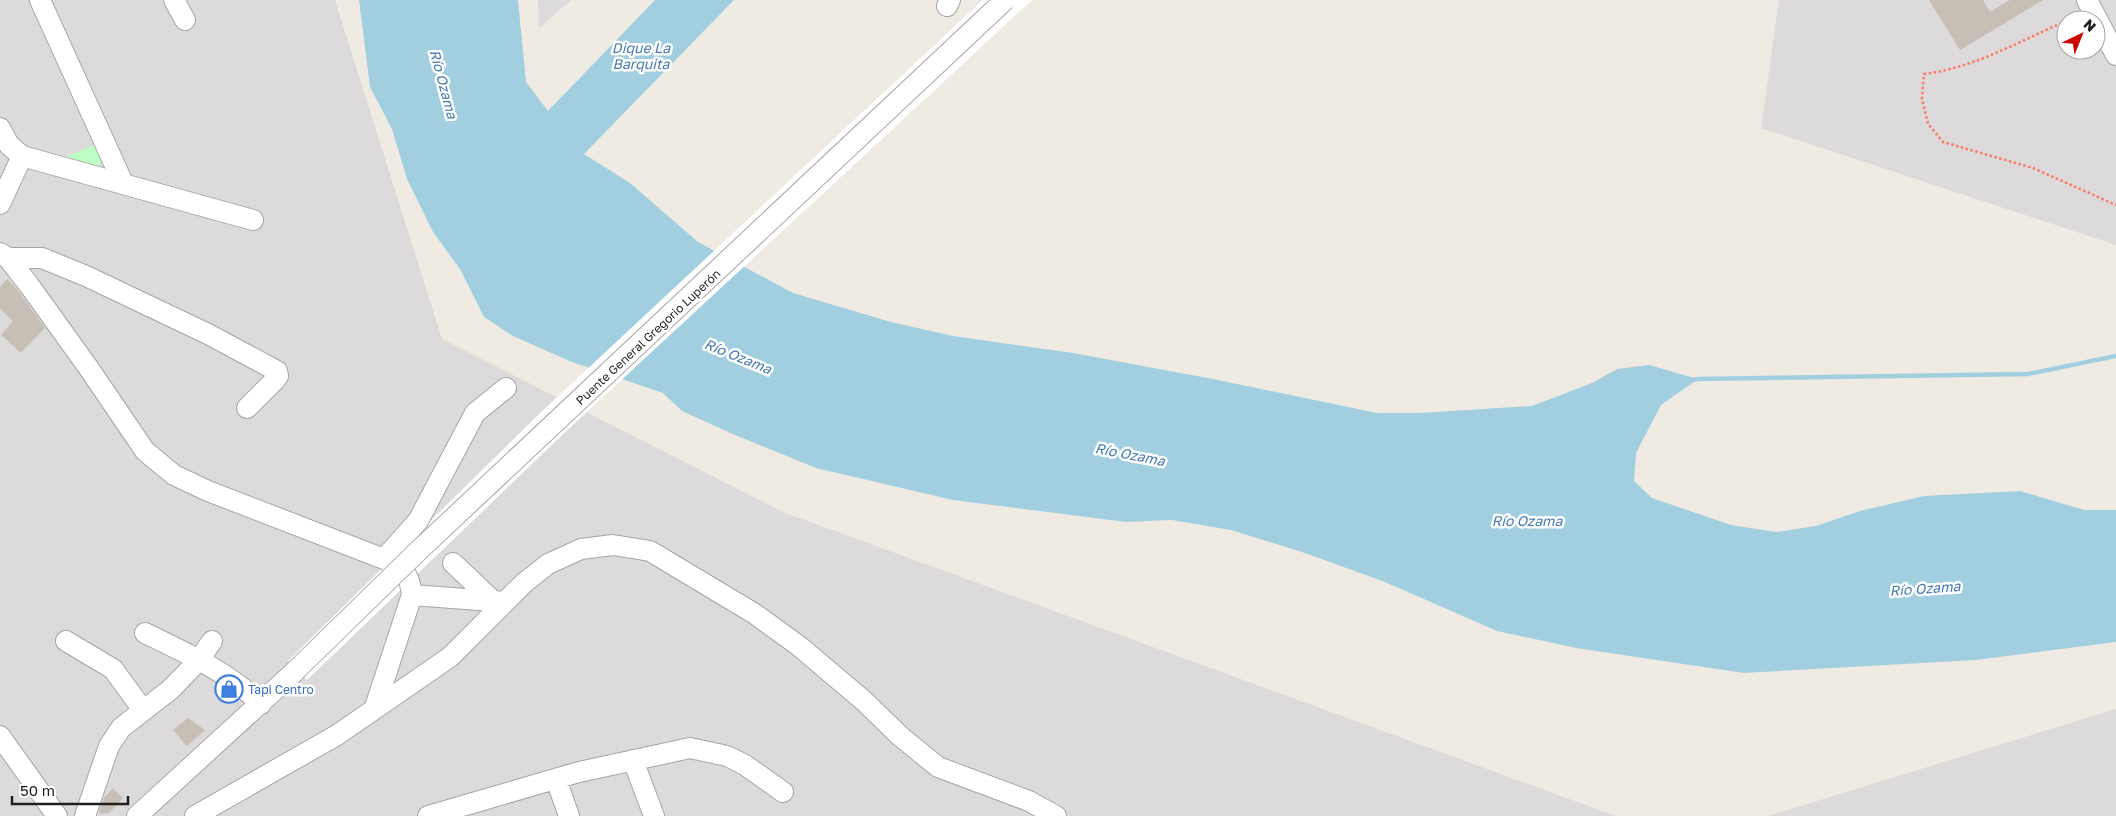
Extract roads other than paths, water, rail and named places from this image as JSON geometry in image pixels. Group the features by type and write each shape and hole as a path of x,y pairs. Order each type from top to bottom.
{"street":[{"path":"40,0 123,183"},
{"path":"174,0 185,20"},
{"name":"Puente General Gregorio Luperón","path":"136,816 261,704 415,554 1005,0"},
{"path":"2087,0 2116,55"},
{"path":"0,128 9,145 22,156 253,220"},
{"path":"0,204 22,156"},
{"path":"4,256 42,258 86,276 208,334 277,372 278,376 275,380 248,408"},
{"path":"4,256 90,370 145,451 167,469 208,491 384,559 398,566 409,576 412,595 375,707"},
{"path":"384,559 418,521 475,413 506,388"},
{"path":"195,816 337,736 375,707 450,657 498,601 548,564 580,549 613,545 650,551 755,614 799,646 938,767 1029,801 1056,816"},
{"path":"453,564 498,601"},
{"path":"412,595 498,601"},
{"path":"145,633 199,660 242,686 261,704"},
{"path":"66,641 113,669 143,710"},
{"path":"85,816 109,746 121,728 171,689 199,660 212,641"},
{"path":"0,736 57,816"},
{"path":"428,816 487,808 556,779 690,748 711,751 745,765 782,792"},
{"path":"633,760 654,816"},
{"path":"556,779 569,816"}],"water":[{"name":"Río Ozama","path":"359,0 518,0 526,82 548,111 655,0 734,0 584,154 630,183 698,242 793,293 891,322 953,336 1073,353 1213,379 1377,413 1419,413 1532,406 1592,383 1617,369 1649,365 1698,379 1661,405 1636,453 1634,481 1652,498 1731,525 1776,532 1816,526 1860,511 1924,496 2020,491 2084,510 2116,510 2116,642 1976,660 1744,673 1576,648 1497,631 1385,582 1305,553 1231,530 1172,520 1126,522 953,500 816,468 682,411 663,393 572,362 513,336 484,317 460,269 433,232 407,179 392,129 370,87"}],"waterway":[{"path":"1692,380 2028,374 2116,356"}],"place":[{"name":"Tapi Centro","path":"229,689"}],"water label":[{"name":"Dique La Barquita","path":"641,56"}]}
